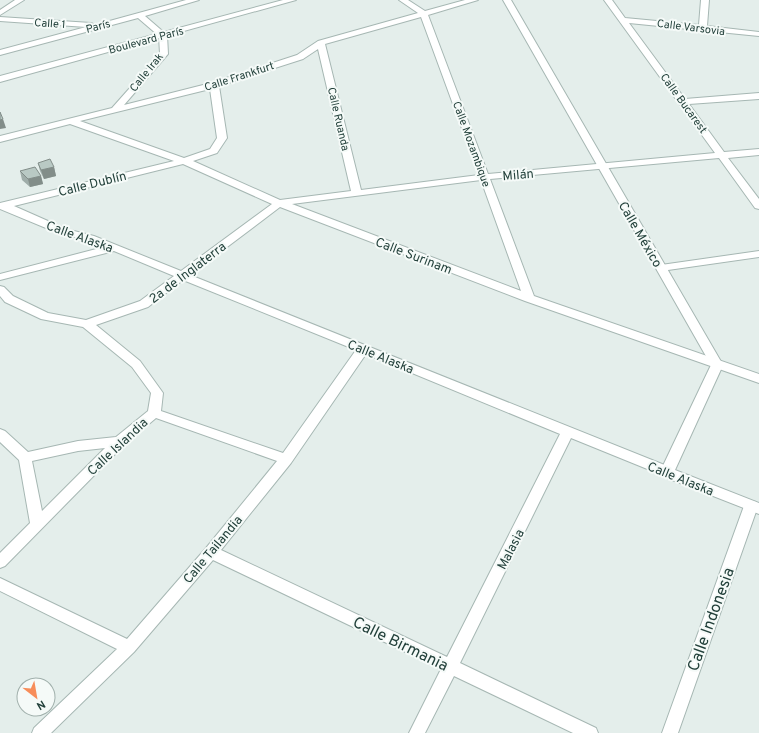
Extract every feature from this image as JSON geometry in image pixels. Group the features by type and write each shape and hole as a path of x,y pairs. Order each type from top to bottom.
{"street":[{"path":"0,13 20,0"},
{"name":"París","path":"0,53 195,0"},
{"name":"Boulevard París","path":"0,79 292,0"},
{"path":"403,0 424,14"},
{"name":"Calle Frankfurt","path":"0,139 73,122 214,85 300,57 322,43 474,0"},
{"name":"Calle México","path":"506,0 717,365"},
{"name":"Calle Bucarest","path":"608,0 759,206"},
{"path":"703,29 705,0"},
{"name":"Calle Mozambique","path":"424,14 485,177 528,298"},
{"name":"Calle Irak","path":"114,111 164,54 164,35 139,15"},
{"name":"Calle 1","path":"0,19 100,26"},
{"name":"Calle Varsovia","path":"623,20 759,34"},
{"name":"Calle Ruanda","path":"322,43 357,194"},
{"name":"Calle Dublín","path":"1,206 184,161 214,151 222,138 214,85"},
{"path":"683,102 759,96"},
{"name":"Calle Surinam","path":"73,122 184,161 279,204 528,298 717,365 759,378"},
{"name":"Milán","path":"279,204 485,177 759,152"},
{"name":"2a de Inglaterra","path":"87,324 144,304 279,204"},
{"name":"Calle Alaska","path":"1,206 62,231 90,238 755,507"},
{"path":"0,278 115,248"},
{"path":"661,268 759,254"},
{"path":"0,290 9,299 45,316 87,324 136,364 157,393 154,412"},
{"name":"Calle Tailandia","path":"40,733 129,647 211,552 286,459 364,348"},
{"path":"667,472 717,365"},
{"name":"Calle Islandia","path":"0,562 119,442 154,412 286,459"},
{"name":"Malasia","path":"417,733 568,431"},
{"path":"0,434 25,458 37,523"},
{"path":"25,458 78,446 119,442"},
{"name":"Calle Indonesia","path":"670,733 755,507"},
{"name":"Calle Birmania","path":"211,552 590,733"},
{"path":"0,584 129,647"}],"building":[{"path":"0,112 3,119 0,120"},
{"path":"50,159 54,167 41,170 38,163"},
{"path":"35,167 41,176 28,179 20,171"}]}
